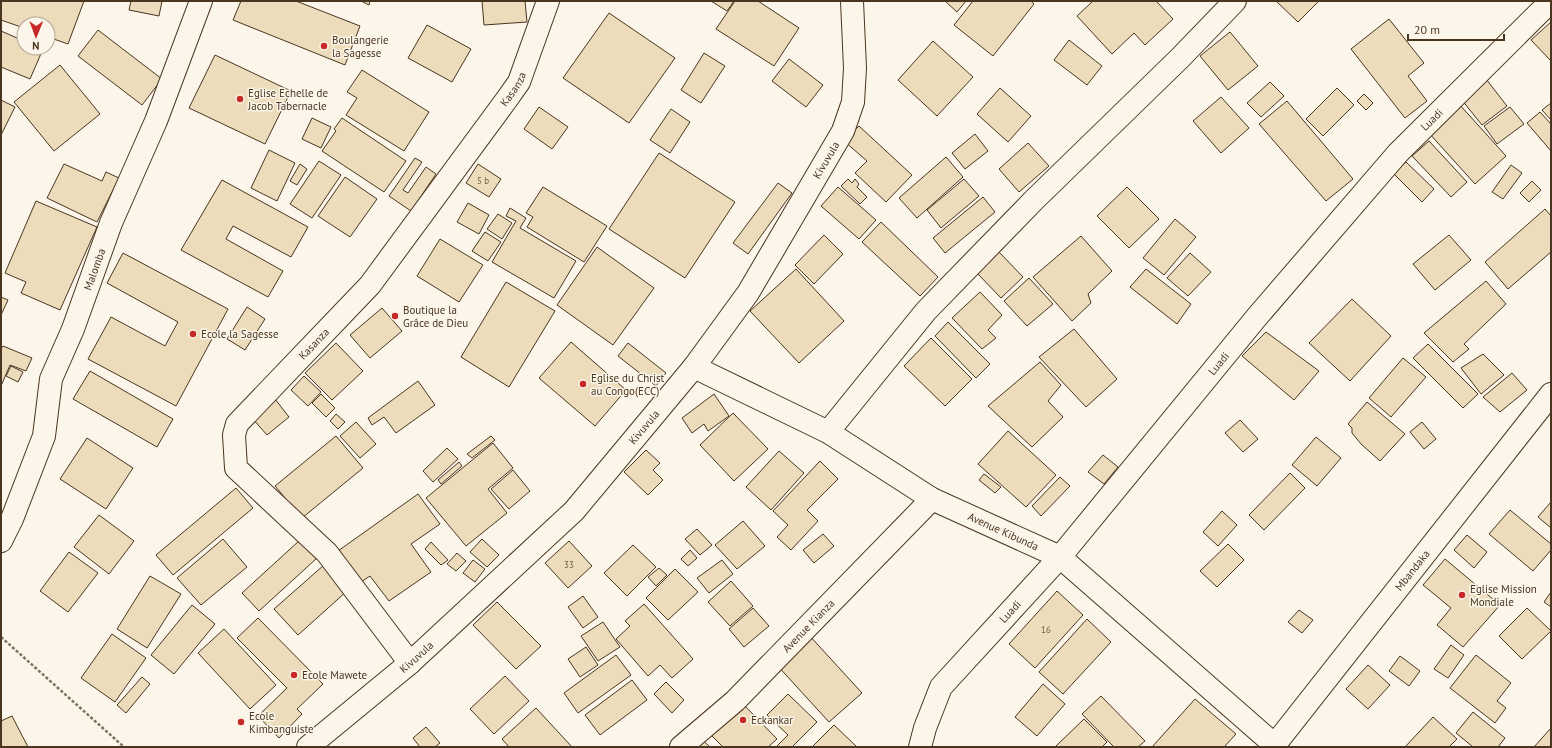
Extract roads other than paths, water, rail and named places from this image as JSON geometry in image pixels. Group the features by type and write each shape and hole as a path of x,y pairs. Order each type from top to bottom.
{"street":[{"name":"Malomba","path":"1,541 12,519 44,436 51,379 73,329 111,223 156,121 201,1"},
{"name":"Kasanza","path":"410,663 326,553 236,468 234,435 237,424 370,285 507,99 518,82 548,1"},
{"name":"Kivuvula","path":"308,747 410,663 574,510 694,367 748,294 843,131 853,102 855,68 852,1"},
{"path":"828,432 926,311 1035,199 1180,58 1235,1"},
{"name":"Luadi","path":"920,747 925,728 941,687 1060,557 1256,318 1398,154 1544,8 1549,1"},
{"name":"Avenue Kibunda","path":"694,367 828,432 932,499 1060,557 1275,746"},
{"name":"Mbandaka","path":"1275,746 1551,394"},
{"name":"Avenue Kianza","path":"681,747 735,701 932,499"}],"place":[{"name":"Boulangerie la Sagesse","path":"324,46"},
{"name":"Eglise Echelle de Jacob Tabernacle","path":"240,99"},
{"name":"Boutique la Grâce de Dieu","path":"395,316"},
{"name":"Ecole la Sagesse","path":"193,334"},
{"name":"Eglise du Christ au Congo(ECC)","path":"583,384"},
{"name":"Eglise Mission Mondiale","path":"1462,595"},
{"name":"Ecole Mawete","path":"294,675"},
{"name":"Eckankar","path":"743,720"},
{"name":"Ecole Kimbanguiste","path":"241,722"}]}
